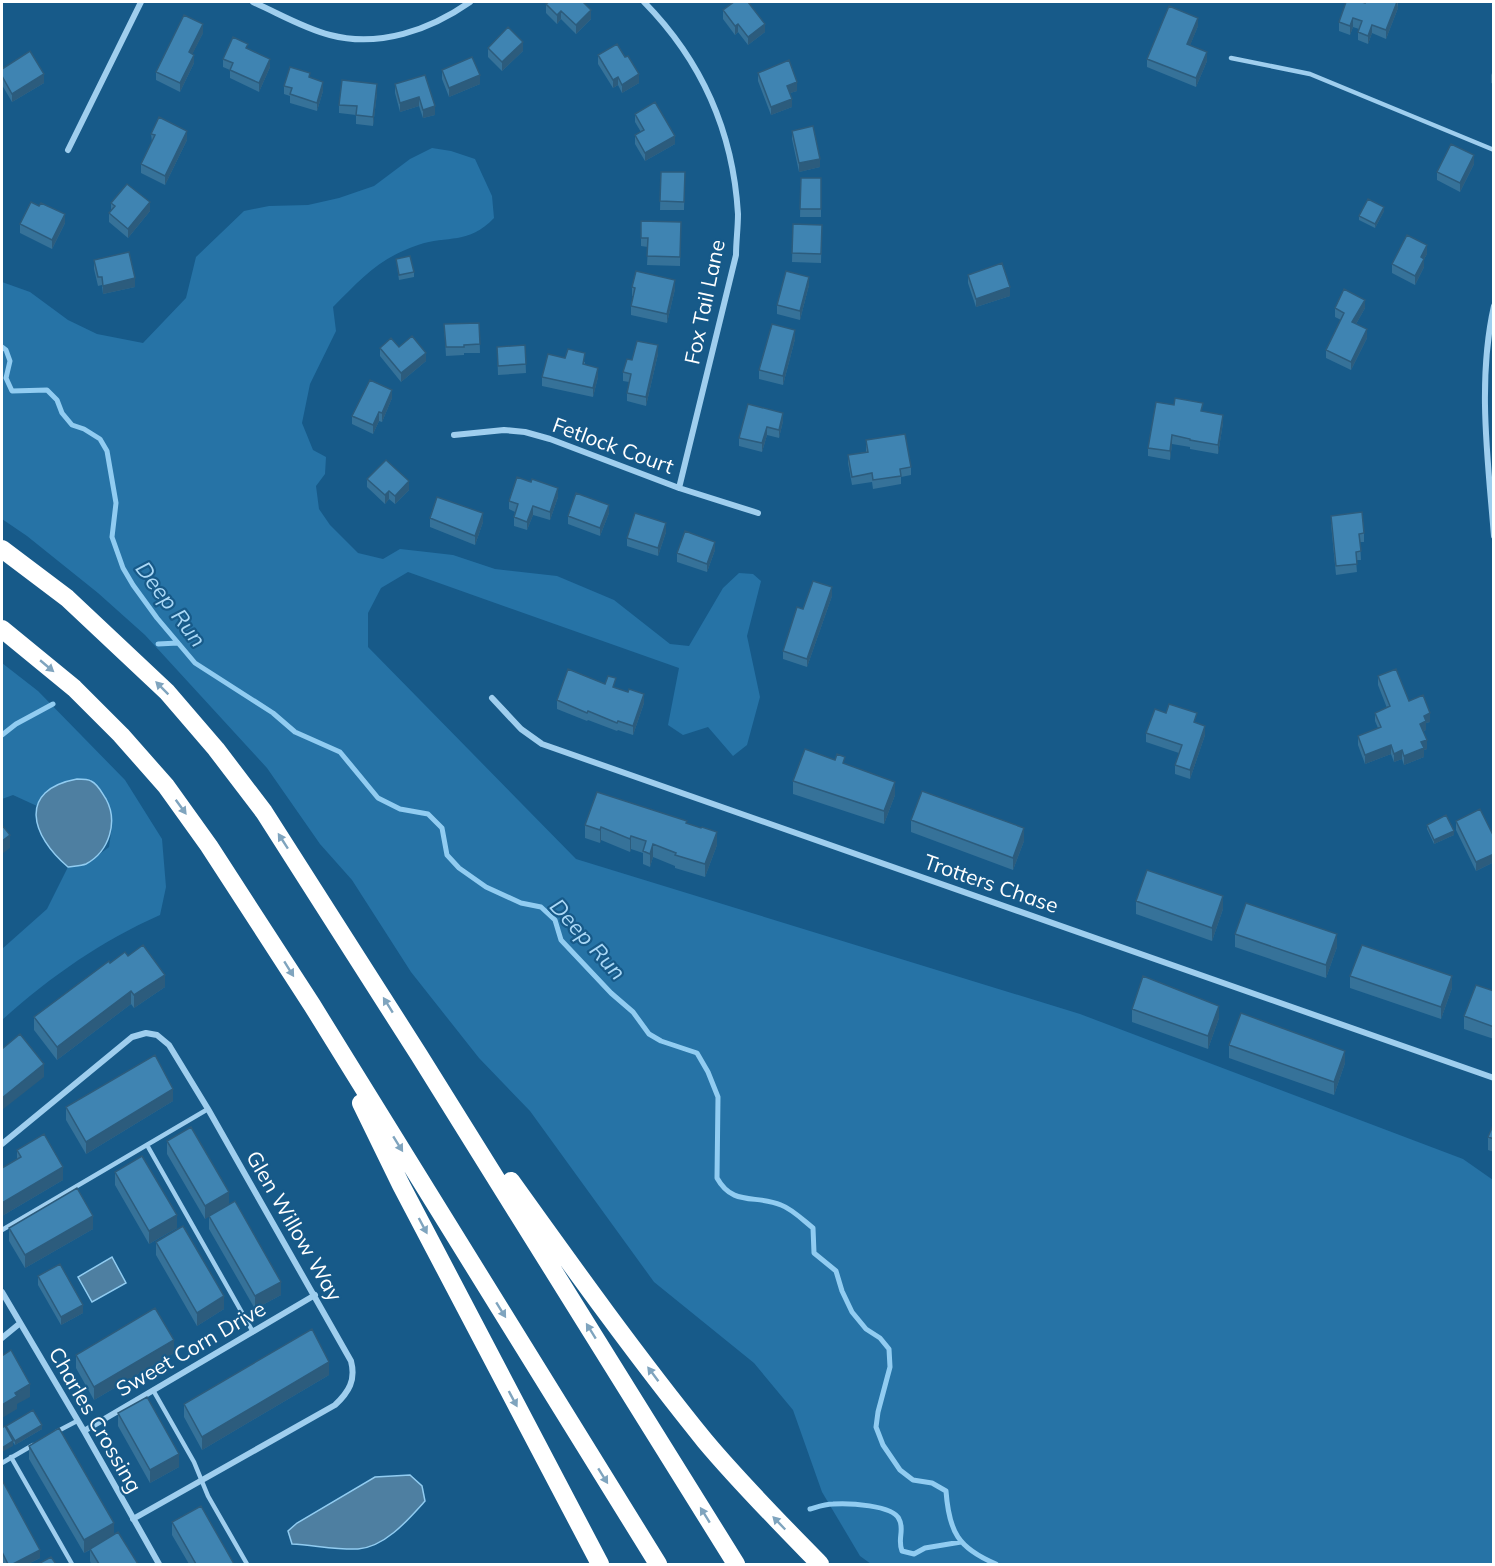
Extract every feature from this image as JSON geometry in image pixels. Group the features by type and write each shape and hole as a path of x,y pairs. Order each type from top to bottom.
{"highway":[{"path":"2,549 67,598 167,692 216,749 264,812 419,1054 736,1564"},
{"path":"2,629 74,688 121,735 166,786 216,856 312,1005 658,1564"},
{"path":"312,1005 401,1185 600,1564"},
{"path":"419,1054 655,1378 706,1442 820,1564"}],"street":[{"path":"68,150 141,2"},
{"path":"253,2 330,35 360,40 393,36 422,29 452,15 470,2"},
{"name":"Fox Tail Lane","path":"644,2 678,39 710,94 723,133 733,177 738,216 736,255 679,488"},
{"path":"1494,306 1487,338 1485,371 1487,448 1494,536"},
{"name":"Fetlock Court","path":"454,435 504,430 525,432 550,439 679,488 758,513"},
{"name":"Trotters Chase","path":"492,698 521,729 542,744 1494,1078"},
{"name":"Glen Willow Way","path":"2,1144 132,1037 146,1033 157,1035 169,1045 208,1109 351,1361 353,1370 350,1388 334,1405 133,1519"},
{"name":"Charles Crossing","path":"2,1292 159,1564"},
{"name":"Sweet Corn Drive","path":"84,1431 315,1295"},
{"path":"2,1338 20,1324"}],"lane":[{"path":"1231,58 1310,74 1494,150"},
{"path":"2,1230 208,1109"},
{"path":"147,1145 253,1332"},
{"path":"153,1390 194,1462 208,1496 247,1564"},
{"path":"49,1436 77,1421"},
{"path":"2,1463 40,1442"},
{"path":"11,1457 72,1564"}],"shaded area":[{"path":"432,148 451,151 475,159 492,196 494,218 484,227 466,236 429,242 392,256 371,270 333,307 336,331 310,384 302,423 313,450 326,457 325,474 316,486 319,509 330,525 358,553 383,559 400,549 453,555 495,569 557,576 614,600 670,644 689,646 723,588 739,573 753,574 761,581 747,636 760,697 747,745 733,756 708,727 683,735 668,725 679,668 408,572 381,588 368,613 368,647 576,859 1080,1014 1463,1159 1493,1180 1493,1564 871,1564 860,1556 822,1492 793,1410 754,1363 654,1282 530,1111 479,1058 411,972 352,880 320,844 267,768 145,635 98,593 2,519 2,282 30,292 68,320 97,334 143,343 186,298 196,257 244,211 269,206 308,205 339,198 374,186 410,159"},
{"path":"2,663 38,691 125,780 162,839 166,887 160,915 117,936 77,961 2,1020 2,949 47,909 68,867 85,865 109,847 112,826 44,793 37,806 13,795 2,799"},
{"path":"77,779 90,780 100,789 110,808 111,826 106,844 94,858 84,865 68,867 45,842 36,816 38,804 45,793 58,785"},
{"path":"112,1257 126,1283 92,1302 78,1277"},
{"path":"410,1475 422,1486 425,1501 387,1538 358,1549 292,1544 288,1531 297,1523 375,1477"}],"building":[{"path":"549,2 583,2 591,10 576,25 561,11 557,15 546,4"},
{"path":"734,2 748,2 765,24 748,37 738,24 735,26 723,10"},
{"path":"1346,2 1397,2 1386,30 1372,25 1368,36 1358,32 1362,21 1353,18 1350,26 1339,22"},
{"path":"1169,6 1198,18 1187,44 1207,52 1196,78 1147,59"},
{"path":"184,15 203,24 189,52 194,55 180,83 156,72"},
{"path":"508,27 523,42 502,62 488,48"},
{"path":"233,37 248,44 246,48 270,59 259,83 230,70 233,63 223,59"},
{"path":"617,44 639,74 622,85 618,77 613,80 598,55"},
{"path":"30,51 44,74 12,94 2,76 2,69"},
{"path":"472,57 480,75 449,88 442,70"},
{"path":"789,60 797,82 787,86 792,99 771,107 758,73"},
{"path":"290,67 310,73 309,77 323,82 317,103 290,94 292,88 284,86"},
{"path":"425,75 435,106 423,110 419,97 400,103 395,84"},
{"path":"342,80 377,84 373,117 356,115 357,106 339,105"},
{"path":"655,102 675,136 645,153 635,135 644,130 635,114"},
{"path":"159,117 187,131 165,176 141,164 155,135 151,134"},
{"path":"813,126 820,159 799,163 792,131"},
{"path":"1451,144 1474,155 1460,183 1437,172"},
{"path":"661,172 685,172 684,202 660,201"},
{"path":"801,178 821,178 821,209 800,209"},
{"path":"127,184 150,202 128,229 109,213 115,206 111,203"},
{"path":"1368,199 1384,207 1375,224 1359,216"},
{"path":"31,202 39,206 41,203 65,214 52,240 20,224"},
{"path":"641,221 681,222 680,257 647,256 648,238 641,238"},
{"path":"793,224 822,225 821,254 792,253"},
{"path":"1407,235 1427,245 1421,257 1424,259 1415,276 1392,264"},
{"path":"129,252 135,278 103,286 102,277 98,277 94,260"},
{"path":"410,256 414,272 399,275 396,259"},
{"path":"1002,263 1010,287 976,299 968,275"},
{"path":"636,271 675,280 667,314 631,306"},
{"path":"786,271 809,277 800,311 777,305"},
{"path":"1344,289 1365,300 1352,322 1367,329 1351,362 1326,350 1344,313 1335,308"},
{"path":"479,323 480,344 446,347 444,324"},
{"path":"772,324 795,330 783,376 759,370"},
{"path":"412,336 426,353 401,373 380,348 391,338 399,347"},
{"path":"637,341 658,345 646,397 627,393 631,374 623,372 627,359 632,360"},
{"path":"525,345 526,364 498,366 497,347"},
{"path":"568,349 585,353 583,364 598,368 593,388 542,377 548,354 565,358"},
{"path":"370,380 392,390 382,413 379,412 373,425 352,416"},
{"path":"1175,398 1203,403 1201,411 1223,415 1218,445 1172,435 1170,451 1148,448 1156,402 1174,405"},
{"path":"748,404 783,413 779,430 767,427 762,443 739,438"},
{"path":"905,434 911,467 900,469 901,476 873,480 872,473 852,477 848,455 868,452 866,440"},
{"path":"386,460 409,481 395,496 389,491 385,495 367,479"},
{"path":"517,477 531,482 532,479 558,488 550,512 533,506 527,522 514,517 518,504 509,501"},
{"path":"576,493 609,505 600,528 568,516"},
{"path":"437,497 483,513 475,536 430,518"},
{"path":"1362,512 1364,533 1359,534 1361,551 1356,552 1357,564 1336,566 1331,516"},
{"path":"635,513 666,523 658,548 627,538"},
{"path":"685,531 715,542 707,564 677,553"},
{"path":"813,581 832,587 807,659 783,651 797,607 803,609"},
{"path":"568,669 605,684 608,676 616,678 613,687 644,694 633,726 618,721 617,723 588,711 587,713 557,700"},
{"path":"1396,669 1409,701 1423,695 1430,713 1424,716 1426,721 1420,724 1427,740 1421,742 1424,748 1404,756 1402,750 1394,754 1391,745 1365,755 1358,736 1381,727 1375,713 1390,706 1378,676"},
{"path":"1169,704 1197,713 1194,722 1205,726 1190,770 1175,765 1182,745 1146,733 1155,709 1166,713"},
{"path":"805,749 835,760 837,754 845,757 843,763 895,782 884,811 793,781"},
{"path":"922,791 1024,828 1013,858 911,820"},
{"path":"597,792 717,832 705,864 675,855 676,853 653,844 650,854 643,851 646,841 631,836 630,839 601,827 600,830 585,825"},
{"path":"1480,809 1494,837 1494,854 1476,862 1456,821"},
{"path":"1446,815 1454,831 1434,840 1427,825"},
{"path":"2,825 10,835 2,841"},
{"path":"1147,870 1223,896 1212,928 1136,901"},
{"path":"1246,903 1337,934 1326,965 1235,934"},
{"path":"143,945 165,975 134,995 131,991 57,1047 34,1017 109,961 110,963 125,952 128,956"},
{"path":"1362,945 1452,976 1441,1007 1350,976"},
{"path":"1143,976 1219,1006 1208,1036 1132,1009"},
{"path":"1476,985 1494,991 1494,1027 1464,1016"},
{"path":"1241,1013 1345,1051 1334,1082 1229,1045"},
{"path":"20,1034 44,1064 2,1098 2,1049"},
{"path":"155,1055 173,1089 86,1142 66,1107"},
{"path":"1494,1123 1494,1139 1488,1137"},
{"path":"191,1127 229,1192 205,1206 167,1141"},
{"path":"44,1134 63,1167 2,1203 2,1168 21,1157 17,1150"},
{"path":"142,1156 177,1215 149,1231 115,1172"},
{"path":"77,1188 93,1216 25,1255 9,1228"},
{"path":"235,1201 281,1282 255,1296 209,1216"},
{"path":"183,1226 224,1296 197,1313 156,1242"},
{"path":"60,1264 83,1305 61,1317 38,1276"},
{"path":"155,1308 174,1340 94,1387 76,1355"},
{"path":"312,1329 329,1362 202,1437 184,1404"},
{"path":"11,1350 30,1384 15,1393 17,1396 2,1405 2,1356"},
{"path":"147,1397 179,1454 150,1470 118,1413"},
{"path":"33,1410 42,1425 15,1441 6,1426"},
{"path":"5,1426 13,1441 2,1448 2,1428"},
{"path":"59,1428 114,1523 84,1540 29,1446"},
{"path":"2,1480 40,1550 13,1564 8,1564 2,1552"},
{"path":"201,1506 234,1564 196,1564 172,1522"},
{"path":"118,1532 138,1564 99,1564 90,1549"},
{"path":"51,1557 56,1564 38,1564"}],"waterway":[{"name":"Deep Run","path":"2,347 6,350 10,361 6,378 12,391 47,390 57,400 62,413 72,425 100,439 107,451 116,503 112,537 123,568 157,618 195,663 273,713 295,732 340,752 378,798 400,809 428,814 442,828 447,855 459,868 486,887 521,903 541,907 555,920 561,940 611,993 633,1012 649,1034 661,1041 697,1053 718,1097 717,1178 730,1193 781,1205 813,1228 814,1253 836,1271 852,1312 866,1329 880,1338 889,1349 890,1367 876,1427 883,1445 900,1470 913,1480 932,1483 946,1491 950,1517 958,1537 973,1552 996,1564"},
{"path":"158,644 178,643"},
{"path":"2,735 16,724 53,704"},
{"path":"810,1509 827,1504 849,1504 879,1508 895,1514 901,1523 902,1551 914,1554 925,1548 961,1542"}]}
